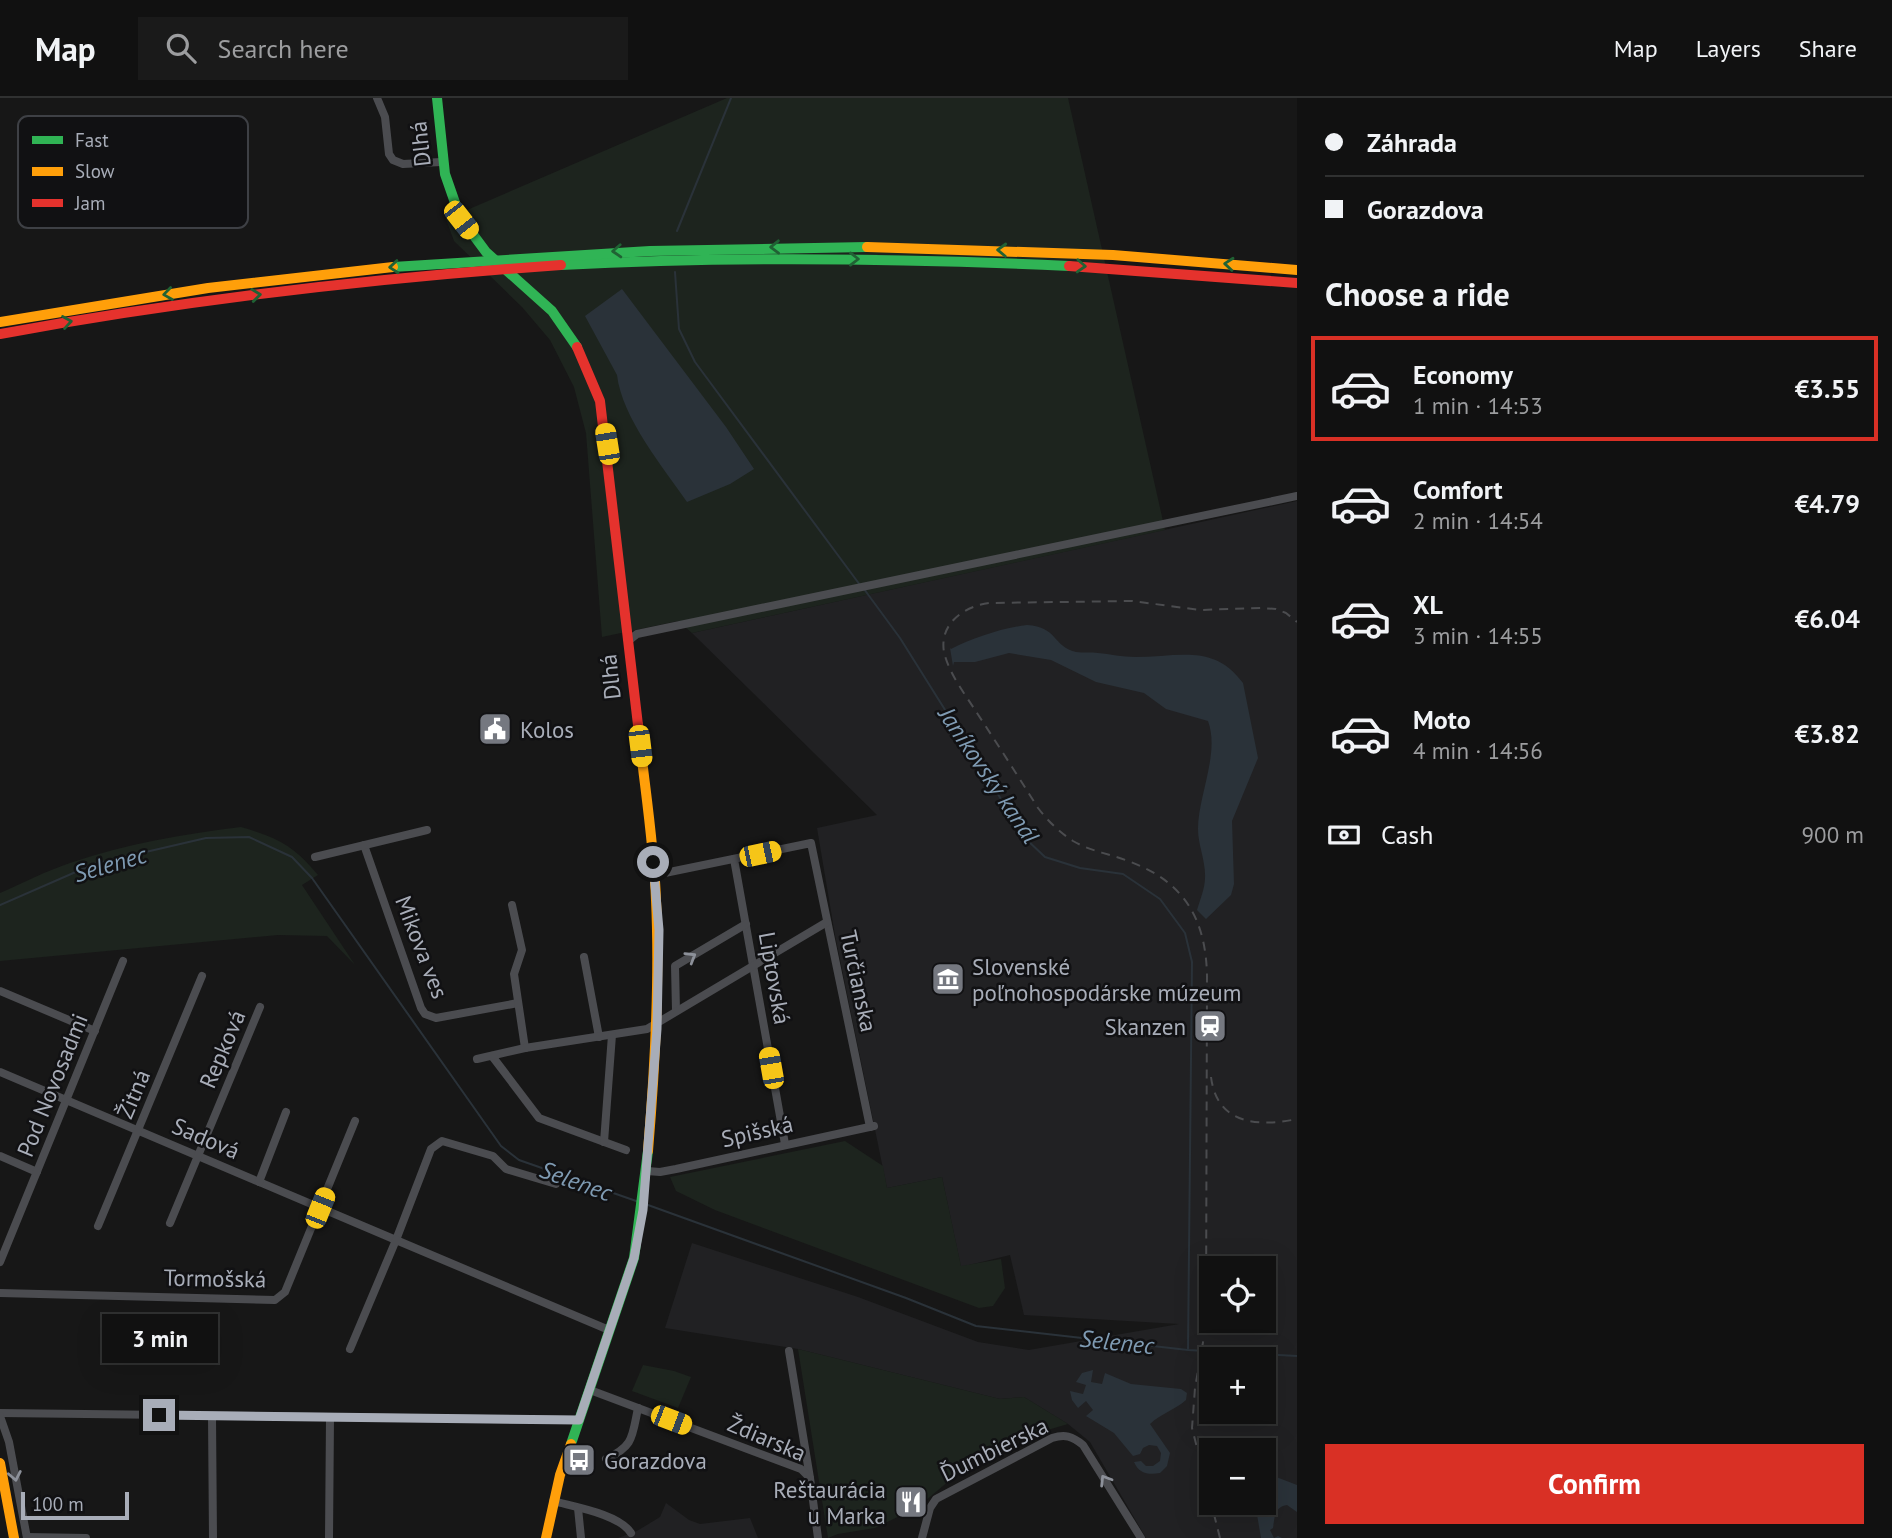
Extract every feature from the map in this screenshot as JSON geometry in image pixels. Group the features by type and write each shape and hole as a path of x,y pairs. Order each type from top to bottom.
{"main road":[{"name":"Dlhá","path":"437,98 441,162 447,189 461,220 486,252 543,301 574,343 589,371 600,401 655,875 659,930 657,1023 643,1210 634,1258 553,1501 546,1538"},
{"path":"0,322 101,304 262,282 462,261 685,248 880,247 1091,254 1297,270"},
{"path":"0,334 226,298 473,272 687,260 895,259 1145,269 1297,283"},
{"path":"0,1463 14,1538"}],"street":[{"path":"376,98 385,117 389,154 393,160 403,164 441,162"},
{"path":"628,641 637,634 1297,496"},
{"path":"315,857 427,830"},
{"name":"Turčianska","path":"734,859 811,843 872,1127"},
{"name":"Mikova ves","path":"364,845 425,1014 436,1018 446,1017 518,1003"},
{"path":"655,875 734,859"},
{"name":"Liptovská","path":"734,859 785,1144"},
{"path":"512,905 522,950 514,974 526,1048"},
{"path":"477,1059 526,1048 647,1029 827,922"},
{"path":"676,1011 675,966 746,924"},
{"path":"584,957 599,1037"},
{"name":"Pod Novosadmi","path":"1,1256 123,961"},
{"name":"Žitná","path":"98,1226 202,976"},
{"path":"0,991 95,1031"},
{"name":"Repková","path":"170,1223 260,1007"},
{"path":"604,1142 612,1035"},
{"path":"492,1056 539,1118 626,1150"},
{"name":"Sadová","path":"0,1072 609,1330"},
{"path":"259,1182 286,1112"},
{"name":"Tormošská","path":"0,1293 275,1300 285,1293 355,1121"},
{"name":"Spišská","path":"647,1171 676,1169 872,1127"},
{"path":"350,1349 431,1149 442,1141 493,1156 506,1169 556,1184"},
{"path":"0,1156 37,1172"},
{"name":"Ždiarska","path":"789,1351 818,1538"},
{"name":"Ždiarska","path":"590,1390 801,1469 810,1478"},
{"path":"606,1459 625,1450 632,1436 638,1408"},
{"path":"86,1538 27,1538 9,1442 0,1414 579,1420"},
{"path":"212,1416 213,1538"},
{"path":"329,1538 330,1418"},
{"name":"Ďumbierska","path":"922,1538 930,1508 936,1499 1062,1435 1074,1437 1083,1445 1140,1538"},
{"path":"553,1501 610,1517 631,1533"},
{"path":"578,1508 581,1538"}],"shaded area":[{"path":"727,98 1068,98 1165,530 692,633 678,621 602,637 586,433 574,387 550,340 522,307 454,241 446,219"},
{"path":"622,289 726,427 754,469 730,484 687,502 635,425 620,391 617,375 585,316"},
{"path":"1297,501 1297,1538 1146,1538 1090,1442 1068,1424 1024,1397 1000,1399 798,1349 665,1328 692,1243 858,1297 978,1342 1029,1350 1179,1324 1024,1315 1010,1255 961,1267 942,1177 887,1188 835,935 817,828 877,815 692,633"},
{"path":"1027,625 1044,629 1063,646 1076,652 1130,657 1207,657 1232,670 1243,683 1258,758 1232,821 1234,884 1231,895 1206,919 1197,910 1205,882 1198,829 1212,747 1208,721 1166,709 1144,693 1096,682 1051,660 1009,653 975,662 954,662 953,666 950,648 998,631"},
{"path":"241,827 284,844 301,856 318,875 302,885 355,965 327,936 278,935 0,961 0,893 61,866 112,850 176,836"},
{"path":"845,1141 883,1166 887,1188 942,1177 961,1266 1001,1259 1005,1288 993,1306 979,1308 715,1210 676,1191 670,1177"},
{"path":"798,1349 1000,1399 1024,1397 1068,1424 1007,1442 963,1469 918,1507 875,1528 828,1538"},
{"path":"643,1365 691,1377 678,1408 632,1391"},
{"path":"1093,1370 1091,1382 1102,1384 1105,1373 1131,1384 1181,1389 1187,1393 1186,1400 1150,1424 1170,1453 1167,1466 1160,1473 1145,1473 1134,1462 1141,1461 1146,1466 1153,1466 1160,1461 1161,1453 1157,1446 1149,1445 1143,1448 1140,1454 1133,1456 1114,1433 1086,1416 1093,1410 1086,1401 1078,1408 1072,1400 1070,1391 1083,1394 1086,1385 1076,1382 1082,1373"},
{"path":"1276,1477 1297,1485 1297,1512 1287,1505 1276,1513"},
{"path":"666,1503 689,1520 700,1524 750,1518 758,1538 618,1538 637,1531 660,1517"},
{"path":"1257,1515 1275,1515 1273,1528 1270,1530 1274,1538 1261,1538"}],"waterway":[{"name":"Janíkovský kanál","path":"677,231 731,98"},
{"name":"Janíkovský kanál","path":"675,272 679,329 695,362 860,585"},
{"name":"Janíkovský kanál","path":"864,589 900,638 1026,839 1045,857 1080,868 1123,874 1160,899 1185,933 1192,962 1188,1349"},
{"name":"Selenec","path":"0,905 94,864 206,838 249,837 292,857 312,878 501,1146 519,1160 639,1202"},
{"name":"Selenec","path":"648,1205 976,1326 1188,1350 1297,1356"}],"railway":[{"path":"1220,1538 1192,1428 1195,1388 1206,1325 1207,976 1202,937 1188,905 1164,879 1128,861 1073,841 1054,826 1038,808 958,684 946,660 944,642 946,633 956,618 971,608 989,603 1132,601 1200,610 1261,608 1276,609 1297,622"},
{"path":"1211,1077 1215,1093 1222,1105 1242,1119 1268,1123 1297,1119"}],"traffic: fast":[{"path":"437,98 445,174 460,217 486,252 552,311 577,347"},
{"path":"393,267 650,251 867,247"},
{"path":"561,265 815,259 1069,266"},
{"path":"571,1444 634,1258 648,1151"}],"traffic: slow":[{"path":"867,247 1113,255 1297,270"},
{"path":"0,322 208,288 393,267"},
{"path":"638,725 653,856 657,931 656,1026 648,1151"},
{"path":"546,1538 560,1475 571,1444"},
{"path":"0,1463 14,1538"}],"traffic: jam":[{"path":"0,334 279,292 420,276 561,265"},
{"path":"1069,266 1297,283"},
{"path":"577,347 600,401 638,725"}],"place":[{"name":"Kolos","path":"495,729"},
{"name":"Slovenské poľnohospodárske múzeum","path":"948,979"},
{"name":"Skanzen","path":"1210,1026"},
{"name":"Gorazdova","path":"579,1460"},
{"name":"Reštaurácia u Marka","path":"911,1502"}],"route":[{"path":"159,1415 579,1420 634,1258 643,1210 659,967 659,930 653,862"}]}
